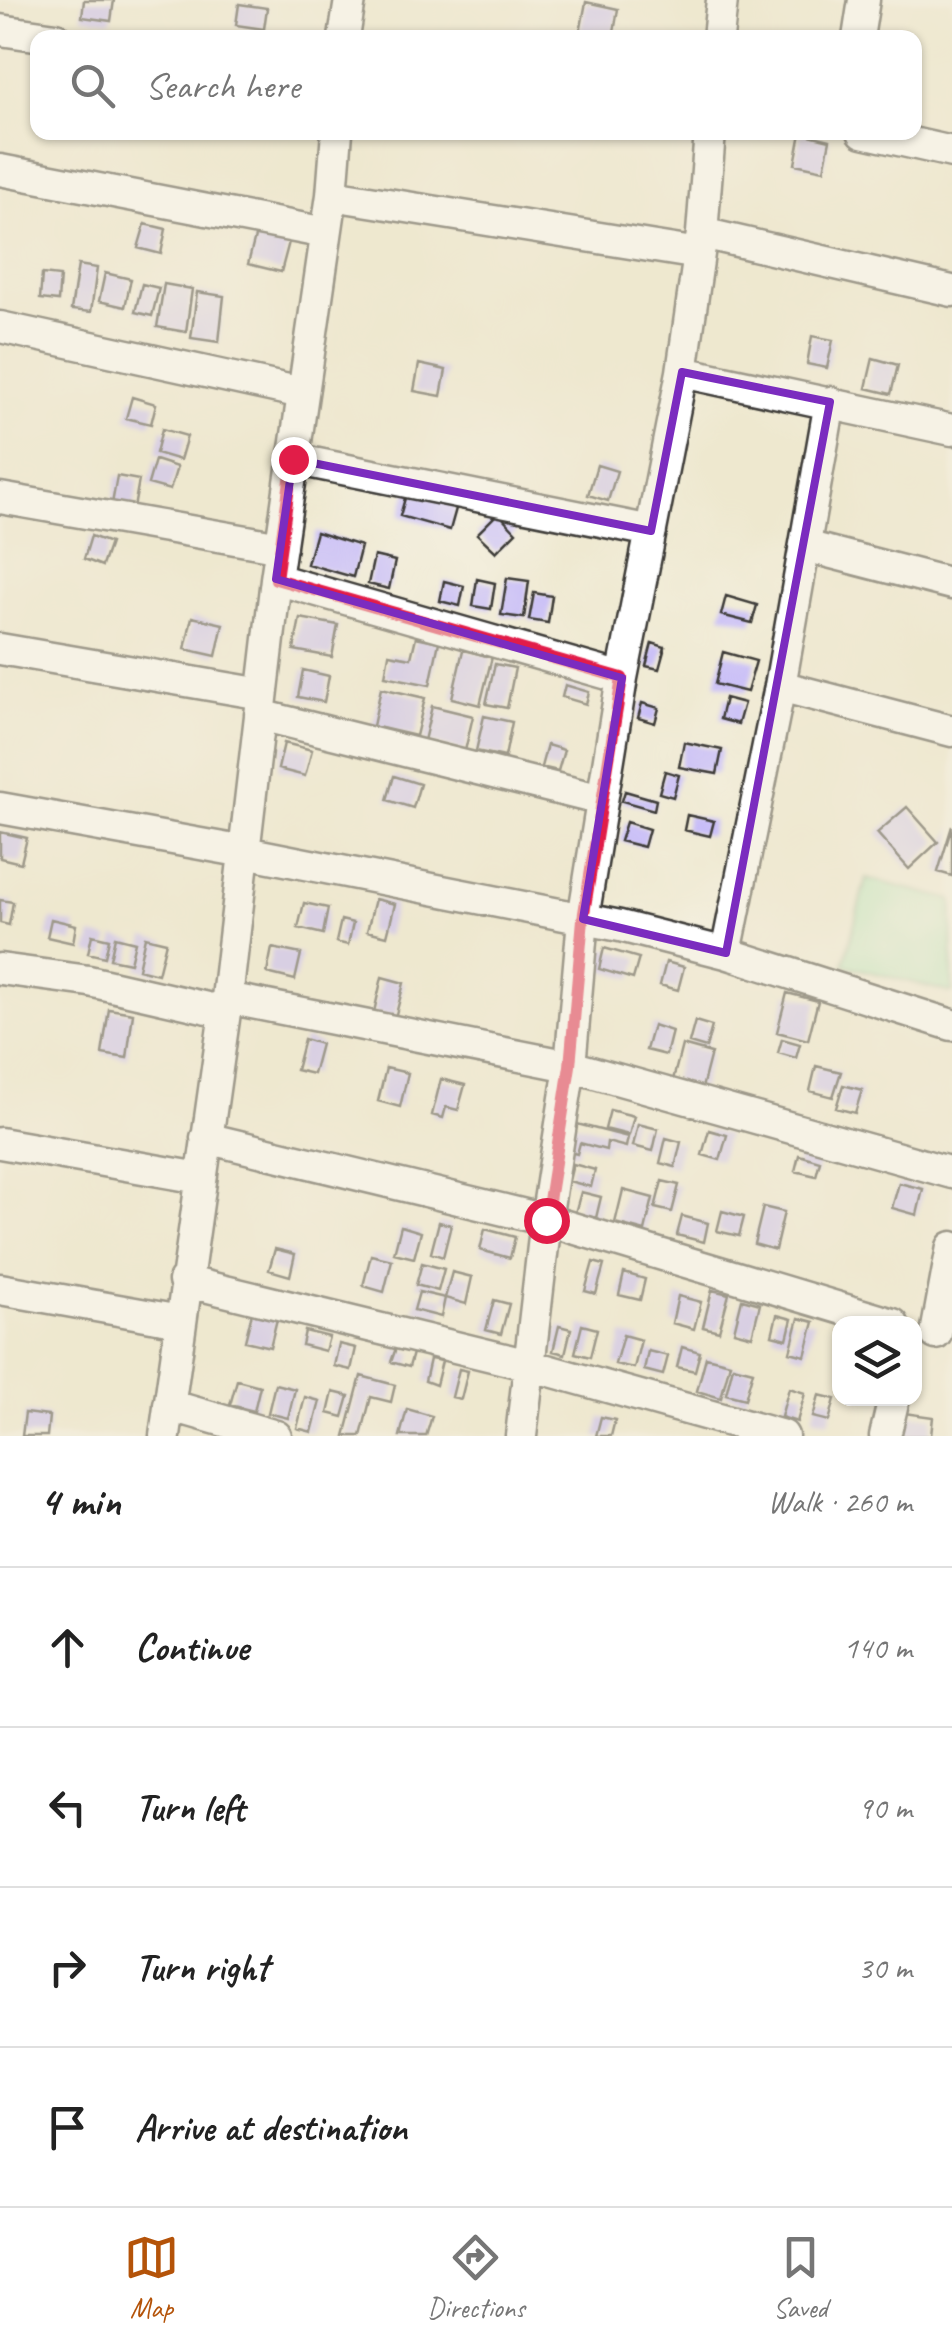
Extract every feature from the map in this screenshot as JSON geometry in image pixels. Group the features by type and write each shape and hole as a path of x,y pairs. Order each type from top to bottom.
{"street":[{"path":"345,30 350,0"},
{"path":"719,30 722,0"},
{"path":"859,30 864,0"},
{"path":"0,30 30,34"},
{"path":"164,1436 225,1005 276,579 332,195 336,140"},
{"path":"521,1436 546,1220 570,1066 583,919 622,678 682,372 701,243 709,140"},
{"path":"899,140 952,152"},
{"path":"0,170 326,233"},
{"path":"332,195 701,243 952,290"},
{"path":"0,327 302,394"},
{"path":"682,372 952,430"},
{"path":"726,953 780,686 830,402"},
{"path":"293,459 651,531"},
{"path":"0,498 281,547"},
{"path":"804,546 952,584"},
{"path":"276,579 622,678"},
{"path":"0,649 261,705 602,800"},
{"path":"780,686 952,731"},
{"path":"0,808 583,919 726,953 952,1025"},
{"path":"0,969 570,1066 952,1173"},
{"path":"206,1138 546,1220 867,1316"},
{"path":"0,1143 200,1178"},
{"path":"934,1334 952,1247"},
{"path":"184,1281 529,1365 783,1436"},
{"path":"0,1288 180,1321"},
{"path":"170,1404 276,1436"},
{"path":"885,1436 892,1406"}],"highlighted area":[{"path":"682,372 830,402 726,953 583,919 622,678 276,579 293,459 651,531"}],"green space":[{"path":"866,878 952,900 952,993 844,965"}],"building":[{"path":"84,0 114,0 111,21 82,17"},
{"path":"586,2 618,9 614,30 581,30"},
{"path":"239,4 267,8 264,29 236,25"},
{"path":"800,140 830,140 824,170 795,164"},
{"path":"145,224 166,229 161,254 138,248"},
{"path":"256,233 289,242 281,272 248,264"},
{"path":"78,265 97,268 91,312 71,310"},
{"path":"105,273 131,279 125,307 99,301"},
{"path":"42,274 60,276 58,301 40,299"},
{"path":"142,284 159,288 152,316 135,312"},
{"path":"164,284 192,289 186,332 157,327"},
{"path":"197,292 224,296 219,342 191,338"},
{"path":"812,336 833,340 827,368 807,364"},
{"path":"873,358 898,365 891,394 866,388"},
{"path":"419,364 446,370 441,396 414,391"},
{"path":"132,397 156,404 151,424 126,418"},
{"path":"162,429 187,436 180,460 156,453"},
{"path":"155,460 177,467 170,490 148,484"},
{"path":"597,465 617,471 608,501 588,495"},
{"path":"117,476 139,480 134,508 112,504"},
{"path":"407,491 457,505 450,530 400,516"},
{"path":"498,513 516,532 496,552 477,534"},
{"path":"316,532 361,546 353,577 307,564"},
{"path":"91,536 110,543 102,566 84,559"},
{"path":"374,556 395,561 389,589 368,584"},
{"path":"507,578 529,581 524,618 501,615"},
{"path":"477,579 495,583 491,609 473,606"},
{"path":"444,581 464,586 460,606 440,601"},
{"path":"534,593 552,596 548,623 529,620"},
{"path":"726,596 757,605 752,623 721,615"},
{"path":"192,617 223,624 216,656 185,649"},
{"path":"300,618 338,625 332,657 294,650"},
{"path":"416,637 439,642 430,685 385,676 389,654 411,658"},
{"path":"652,643 665,647 659,669 646,666"},
{"path":"463,650 492,657 480,705 452,698"},
{"path":"723,652 756,661 747,692 715,684"},
{"path":"495,664 515,668 507,708 486,704"},
{"path":"303,670 329,676 324,702 298,697"},
{"path":"565,685 589,692 586,704 562,697"},
{"path":"381,688 425,698 416,736 373,726"},
{"path":"725,698 744,703 738,724 720,719"},
{"path":"642,703 659,708 655,723 638,718"},
{"path":"432,706 473,716 465,751 424,741"},
{"path":"484,716 512,722 505,757 476,751"},
{"path":"684,742 722,750 717,774 679,767"},
{"path":"284,743 312,750 305,776 278,769"},
{"path":"547,745 564,750 558,771 541,767"},
{"path":"665,771 679,775 673,797 659,793"},
{"path":"394,776 420,784 413,808 387,800"},
{"path":"625,791 656,800 654,810 622,801"},
{"path":"907,807 938,842 909,869 877,833"},
{"path":"687,815 714,821 710,836 684,830"},
{"path":"626,822 649,829 644,847 620,841"},
{"path":"952,826 952,876 938,872"},
{"path":"0,832 27,838 21,863 0,858"},
{"path":"375,899 395,904 387,936 367,931"},
{"path":"0,900 13,902 9,925 0,923"},
{"path":"304,903 328,908 323,934 298,928"},
{"path":"51,919 76,925 73,943 47,937"},
{"path":"341,920 353,923 348,945 336,942"},
{"path":"92,935 109,939 105,957 88,953"},
{"path":"115,937 135,942 130,963 110,959"},
{"path":"145,937 166,942 158,974 138,969"},
{"path":"272,948 301,954 295,980 267,973"},
{"path":"604,948 639,958 633,979 599,969"},
{"path":"666,962 684,967 678,990 660,985"},
{"path":"382,977 404,983 395,1018 374,1012"},
{"path":"787,993 818,1001 808,1040 777,1032"},
{"path":"109,1009 133,1013 127,1058 102,1054"},
{"path":"695,1021 712,1026 706,1048 689,1043"},
{"path":"653,1025 672,1031 666,1055 646,1050"},
{"path":"304,1039 321,1044 313,1074 296,1070"},
{"path":"782,1039 800,1044 796,1058 778,1053"},
{"path":"682,1045 711,1053 702,1088 673,1080"},
{"path":"816,1066 841,1072 833,1097 810,1091"},
{"path":"386,1068 408,1073 400,1107 378,1101"},
{"path":"441,1079 465,1085 458,1110 446,1107 443,1118 432,1115"},
{"path":"843,1085 862,1090 855,1113 836,1108"},
{"path":"610,1110 634,1116 629,1135 605,1129"},
{"path":"573,1123 628,1137 626,1147 607,1142 606,1150 580,1143 577,1154 566,1151"},
{"path":"638,1124 658,1129 653,1151 633,1146"},
{"path":"709,1130 727,1135 720,1160 702,1155"},
{"path":"666,1138 681,1142 675,1167 660,1163"},
{"path":"799,1155 820,1161 816,1176 795,1171"},
{"path":"573,1164 595,1170 591,1187 569,1181"},
{"path":"662,1181 679,1185 672,1212 655,1208"},
{"path":"899,1183 923,1189 917,1215 892,1208"},
{"path":"623,1190 653,1198 645,1231 615,1223"},
{"path":"581,1192 601,1197 596,1218 575,1213"},
{"path":"763,1207 784,1212 775,1250 754,1244"},
{"path":"722,1211 744,1217 739,1236 717,1231"},
{"path":"682,1216 708,1223 704,1242 677,1235"},
{"path":"439,1222 451,1225 443,1257 431,1253"},
{"path":"401,1226 421,1232 414,1258 394,1253"},
{"path":"485,1229 515,1237 510,1258 480,1250"},
{"path":"275,1249 295,1254 290,1276 269,1270"},
{"path":"371,1255 392,1260 384,1292 363,1286"},
{"path":"593,1262 604,1265 596,1294 585,1291"},
{"path":"422,1263 444,1269 438,1291 416,1285"},
{"path":"452,1272 472,1277 466,1304 445,1298"},
{"path":"624,1273 645,1279 640,1300 619,1295"},
{"path":"712,1290 729,1294 719,1331 703,1327"},
{"path":"419,1292 445,1298 441,1317 414,1310"},
{"path":"678,1296 701,1302 694,1329 672,1323"},
{"path":"742,1299 760,1304 752,1336 734,1331"},
{"path":"494,1300 509,1304 501,1334 486,1330"},
{"path":"253,1309 278,1315 270,1347 245,1341"},
{"path":"777,1315 792,1319 787,1339 772,1335"},
{"path":"799,1318 814,1322 805,1356 790,1352"},
{"path":"582,1325 597,1329 590,1357 575,1353"},
{"path":"559,1326 571,1329 565,1354 553,1351"},
{"path":"305,1331 329,1337 325,1351 302,1345"},
{"path":"623,1335 641,1340 634,1368 615,1364"},
{"path":"339,1344 356,1348 351,1370 334,1366"},
{"path":"682,1347 700,1352 695,1371 677,1367"},
{"path":"396,1348 413,1353 409,1367 391,1362"},
{"path":"648,1351 668,1356 663,1375 644,1370"},
{"path":"706,1357 730,1363 721,1398 697,1391"},
{"path":"430,1359 442,1361 436,1385 425,1381"},
{"path":"733,1366 753,1371 745,1399 726,1394"},
{"path":"459,1369 468,1371 461,1399 452,1397"},
{"path":"361,1376 395,1385 391,1402 371,1397 361,1436 345,1436"},
{"path":"237,1380 260,1386 254,1411 230,1405"},
{"path":"275,1384 295,1389 288,1418 268,1413"},
{"path":"789,1388 805,1393 797,1422 781,1417"},
{"path":"333,1392 349,1396 343,1417 328,1413"},
{"path":"819,1395 832,1398 829,1421 813,1417"},
{"path":"305,1397 320,1401 312,1432 297,1428"},
{"path":"407,1409 432,1416 426,1436 400,1436"},
{"path":"25,1413 49,1416 47,1436 22,1436"},
{"path":"904,1413 933,1417 931,1436 901,1436"},
{"path":"601,1417 615,1420 611,1436 596,1436"}],"route":[{"path":"293,459 276,579 622,678 583,919 570,1066 546,1220"}]}
